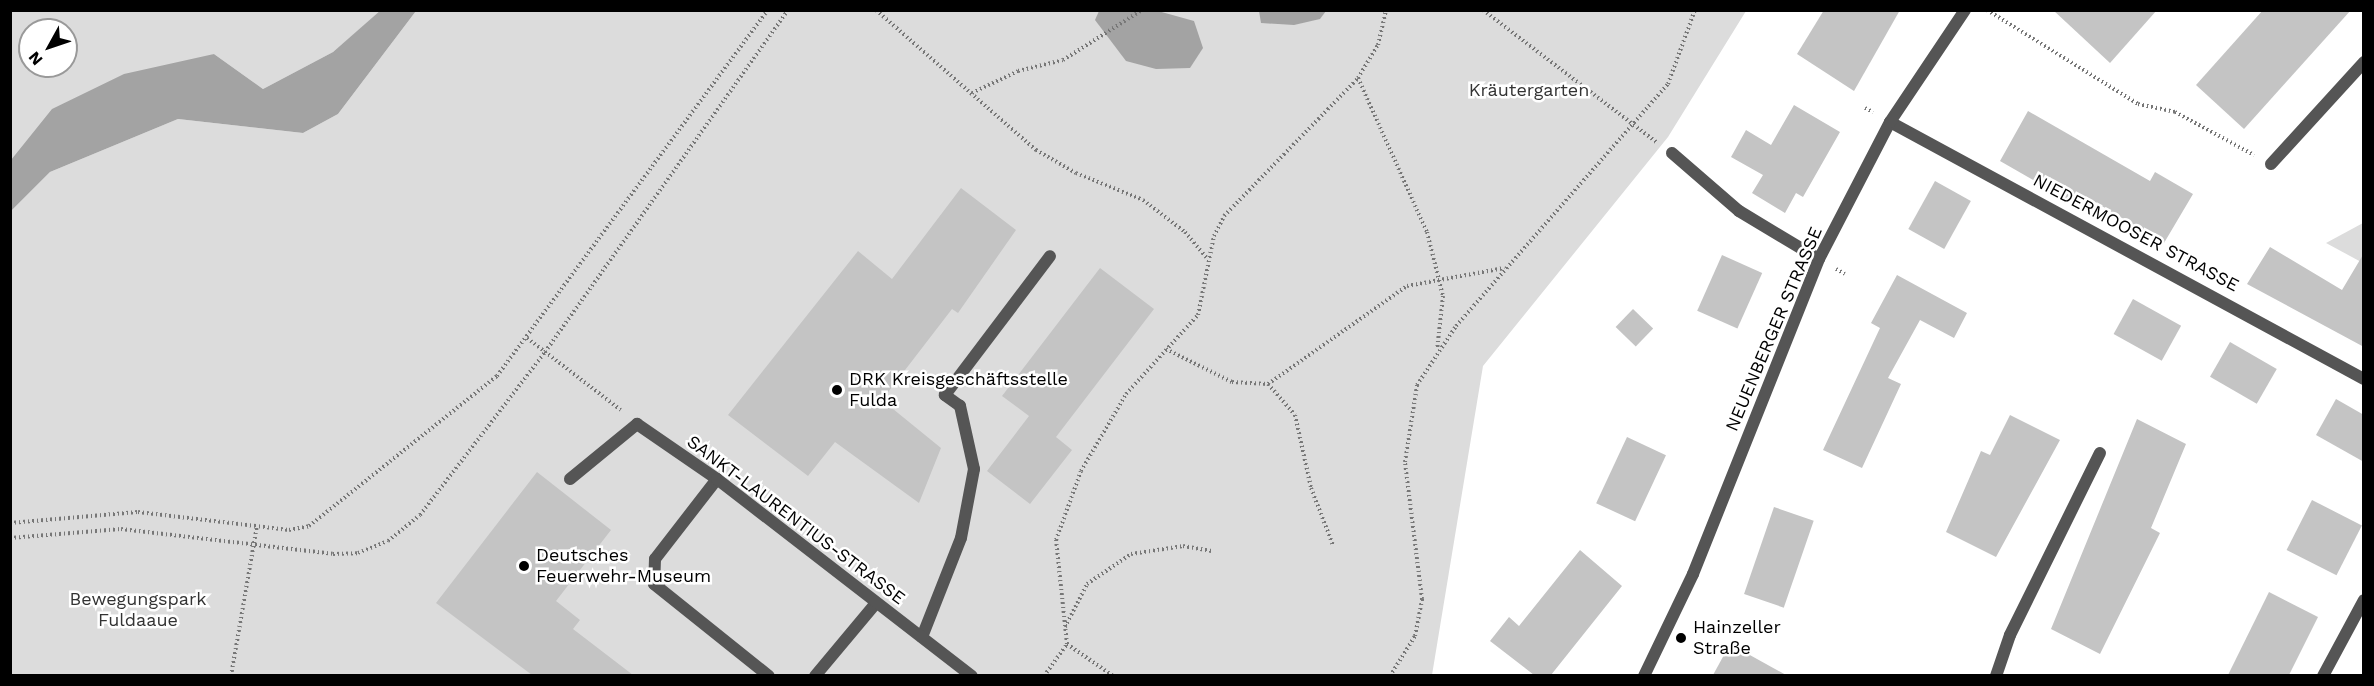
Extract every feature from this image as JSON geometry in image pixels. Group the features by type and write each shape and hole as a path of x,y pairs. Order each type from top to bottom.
{"street":[{"name":"NEUENBERGER STRASSE","path":"1644,675 1693,574 1820,260 1890,122 1965,10"},
{"path":"2271,164 2364,62"},
{"name":"NIEDERMOOSER STRASSE","path":"1890,122 2364,379"},
{"path":"1672,153 1739,211 1820,260"},
{"path":"922,637 961,538 974,469 960,406 945,395 1050,256"},
{"path":"570,479 637,424"},
{"name":"SANKT-LAURENTIUS-STRASSE","path":"637,424 717,479 972,675"},
{"path":"1996,675 2010,635 2100,453"},
{"path":"717,479 655,559 654,584 769,675"},
{"path":"2323,675 2364,600"},
{"path":"815,675 876,603"}],"path":[{"path":"10,523 138,512 257,526 309,526 497,376 768,10"},
{"path":"10,538 121,529 333,554 358,553 388,541 420,515 545,352 788,10"},
{"path":"876,10 1036,150 1076,173 1143,200 1185,232 1208,260"},
{"path":"972,93 1018,71 1063,60 1142,10"},
{"path":"1044,675 1067,644 1056,540 1081,471 1126,394 1198,315 1214,236 1237,199 1358,78 1378,45 1386,10"},
{"path":"1483,10 1635,128 1672,153"},
{"path":"1390,675 1415,636 1422,599 1405,462 1417,385 1437,353 1504,268 1635,128 1668,84 1695,10"},
{"path":"1987,10 2138,104 2175,112 2271,164"},
{"path":"1358,78 1427,232 1439,277 1443,325 1437,353"},
{"path":"1166,349 1232,382 1268,384 1378,301 1439,277 1504,268"},
{"path":"527,338 637,424"},
{"path":"1268,384 1295,415 1311,488 1333,545"},
{"path":"231,675 257,526"},
{"path":"1065,628 1087,584 1131,554 1183,546 1212,551"},
{"path":"1067,644 1113,675"}],"green space":[{"path":"11,11 381,11 333,52 263,89 214,54 11,160"},
{"path":"416,11 1746,11 1668,137 1483,366 1432,675 11,676 11,211 50,172 178,119 303,133 338,114"},
{"path":"2363,223 2363,263 2326,243"}],"shaded area":[{"path":"381,10 416,11 338,114 303,133 178,119 50,172 11,211 11,160 52,109 124,74 214,54 263,89 333,52"},
{"path":"1259,10 1326,11 1320,19 1294,25 1261,23"},
{"path":"1099,11 1158,11 1194,21 1203,48 1190,68 1156,69 1126,61 1095,20"}],"building":[{"path":"1824,10 1900,10 1854,91 1797,54"},
{"path":"2053,10 2157,10 2110,63"},
{"path":"2263,10 2351,10 2244,129 2196,85"},
{"path":"1794,105 1840,132 1803,197 1796,193 1785,213 1752,193 1763,175 1731,157 1746,130 1771,145"},
{"path":"2028,111 2150,181 2155,172 2193,194 2164,243 2090,199 2084,209 2000,161"},
{"path":"1935,181 1971,201 1944,249 1908,229"},
{"path":"961,188 1016,230 958,313 952,309 882,400 941,448 919,503 835,442 808,476 728,415 858,251 892,279"},
{"path":"2270,247 2342,290 2364,253 2364,347 2247,284"},
{"path":"1722,255 1762,273 1737,329 1697,311"},
{"path":"1100,268 1154,309 1056,437 1072,450 1030,504 987,471 1029,416 1002,396"},
{"path":"1897,275 1967,313 1954,338 1920,320 1888,378 1901,384 1862,468 1823,450 1880,328 1871,323"},
{"path":"2133,299 2181,326 2162,361 2114,334"},
{"path":"1633,309 1653,328 1636,346 1616,327"},
{"path":"2230,342 2277,369 2257,404 2210,377"},
{"path":"2336,399 2364,415 2364,462 2316,435"},
{"path":"2010,415 2060,440 1996,557 1946,532 1981,451 1990,455"},
{"path":"2137,419 2186,444 2151,528 2160,533 2100,654 2051,629"},
{"path":"1627,437 1666,455 1635,521 1596,503"},
{"name":"Deutsches Feuerwehr-Museum","path":"537,472 611,530 556,601 580,620 573,629 633,675 532,675 436,603"},
{"path":"2312,500 2362,525 2336,575 2287,550"},
{"path":"1774,507 1814,521 1784,608 1744,594"},
{"path":"1580,550 1622,586 1551,675 1534,675 1490,641 1509,617 1519,626"},
{"path":"2269,592 2318,617 2289,675 2228,675"},
{"path":"1730,644 1786,675 1713,675"}],"place":[{"name":"DRK Kreisgeschäftsstelle Fulda","path":"837,390"},
{"name":"Deutsches Feuerwehr-Museum","path":"524,566"},
{"name":"Hainzeller Straße","path":"1681,638"}],"park label":[{"name":"Kräutergarten","path":"1529,90"},
{"name":"Bewegungspark Fuldaaue","path":"138,610"}]}
